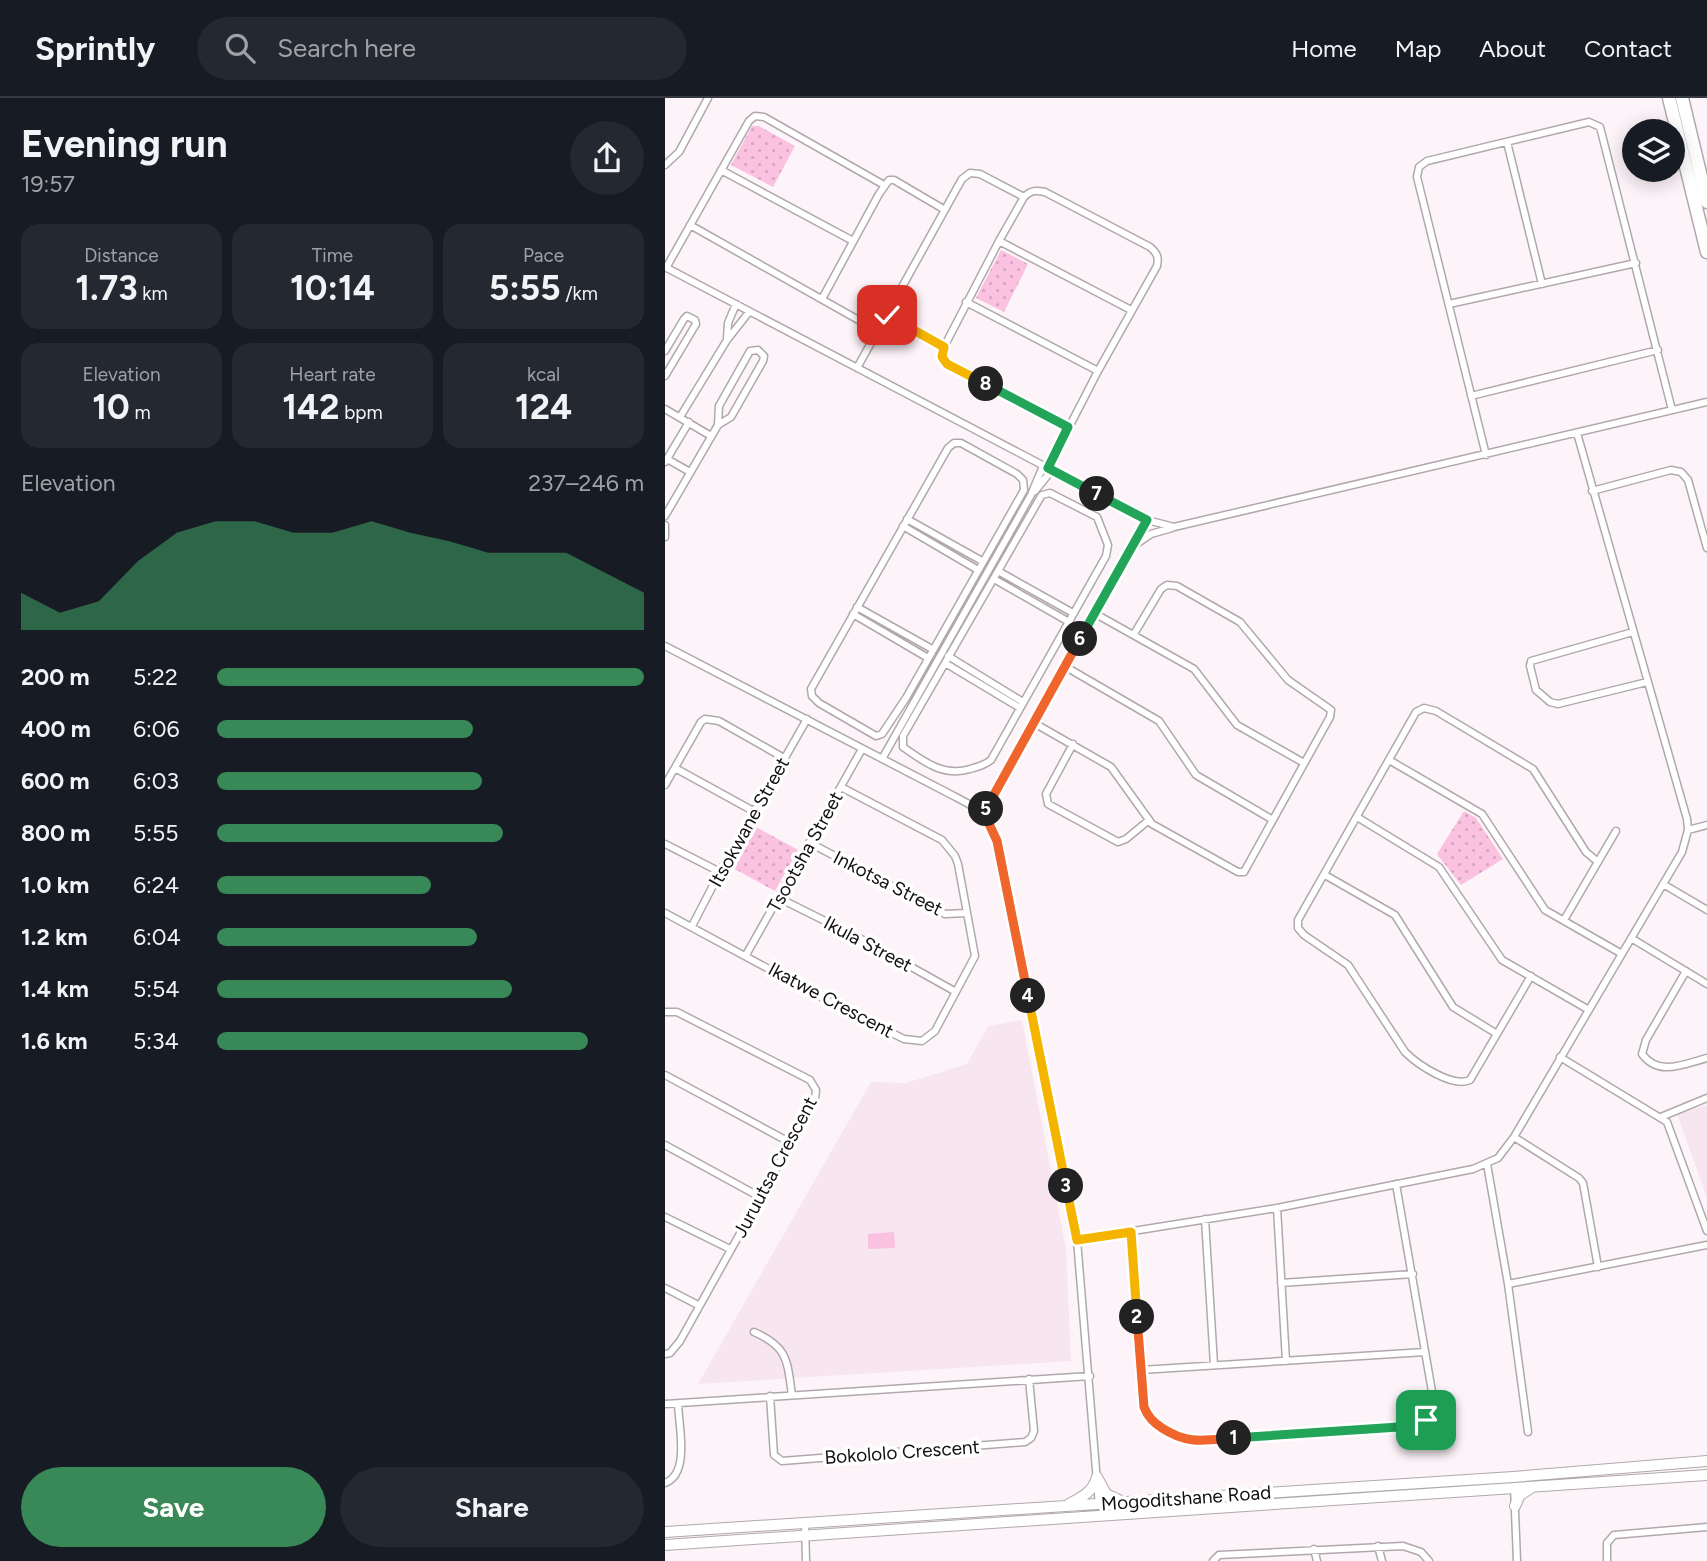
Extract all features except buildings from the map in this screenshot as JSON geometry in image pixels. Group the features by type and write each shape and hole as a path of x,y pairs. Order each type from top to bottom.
{"highway":[{"path":"1669,98 1707,252"},
{"path":"1682,98 1707,202"}],"main road":[{"name":"Mogoditshane Road","path":"665,1545 805,1537 1513,1483 1704,1459"},
{"name":"Mogoditshane Road","path":"665,1532 1099,1503 1513,1483 1535,1487 1707,1475"},
{"path":"1097,1477 1106,1494 1123,1502"},
{"path":"1066,1506 1089,1492 1097,1477"},
{"path":"1515,1506 1520,1495 1535,1487"}],"street":[{"path":"665,165 680,152 708,98"},
{"path":"884,185 764,117 755,116 749,121 666,267 1147,520 1174,527"},
{"path":"1486,455 1417,177 1419,167 1427,161 1589,122 1600,127 1672,410"},
{"path":"1507,142 1542,284"},
{"path":"721,170 853,241"},
{"path":"857,368 962,178 970,173 980,174 1024,197"},
{"path":"822,299 889,180 894,180 945,210"},
{"path":"882,758 917,704 949,656 967,615 994,579 1039,498 1045,493 1054,494 1095,515 1100,521 1108,552 988,762 955,773 940,769 906,749 902,744 903,736 917,704 1157,266 1156,251 1045,192 1036,190 1024,197 999,240 944,347 942,357 947,364 1068,427"},
{"path":"690,225 878,331"},
{"path":"999,240 1131,310"},
{"path":"1449,304 1636,263"},
{"path":"966,302 1098,371"},
{"path":"727,340 728,323 736,304"},
{"path":"680,417 727,340 749,312"},
{"path":"887,315 944,347"},
{"path":"665,376 696,324 691,317 684,318 666,349 678,354"},
{"path":"666,512 718,425 731,417 763,361 764,356 758,350 751,351 719,406 718,425"},
{"path":"1471,396 1658,350"},
{"path":"1132,548 1151,534 1174,527 1707,402"},
{"path":"665,409 711,436"},
{"path":"689,422 666,461 690,472"},
{"path":"1077,1240 1277,1208 1473,1169 1498,1158 1514,1137 1682,852 1688,830 1577,433"},
{"path":"958,442 1013,471 1023,480 1024,491 1006,521 885,731 879,736 873,735 812,696 811,689 951,444 958,442"},
{"path":"1592,491 1671,470 1681,472 1688,480 1707,548"},
{"path":"907,519 982,561"},
{"path":"984,813 1147,520"},
{"path":"1006,521 1021,530"},
{"path":"665,525 665,537"},
{"path":"903,526 978,570"},
{"path":"998,570 1073,613"},
{"path":"994,579 1069,622"},
{"path":"1034,723 1115,770 1149,820 1157,827 1242,873 1330,717 1331,710 1288,680 1240,622 1172,584 1157,594 1134,634"},
{"path":"857,607 932,649"},
{"path":"955,609 967,615"},
{"path":"1094,613 1195,669 1241,728 1304,763"},
{"path":"853,614 927,658"},
{"path":"1633,632 1531,661 1536,690 1544,699 1558,704 1647,682"},
{"path":"665,646 984,813 997,841 1077,1240 1099,1514"},
{"path":"949,656 1022,705"},
{"path":"944,663 1022,705"},
{"path":"1066,667 1159,721 1196,775 1273,820"},
{"path":"906,698 917,704"},
{"path":"1531,976 1470,1080 1463,1083 1451,1081 1411,1058 1348,965 1304,935 1298,928 1298,919 1416,712 1424,708 1436,712 1532,769 1586,852 1598,862"},
{"path":"665,785 701,722 709,718 785,758"},
{"name":"Itsokwane Street","path":"692,926 807,719"},
{"path":"1073,744 1046,794 1048,804 1118,842 1126,839 1149,820"},
{"name":"Tsootsha Street","path":"746,955 862,749"},
{"path":"1389,760 1482,814 1542,907 1622,954"},
{"path":"675,768 755,812"},
{"name":"Ikatwe Crescent","path":"665,912 832,1003 904,1039 922,1041 935,1031 975,956 958,864 942,840 841,788"},
{"path":"1357,817 1437,865 1502,960 1589,1010"},
{"path":"1688,830 1707,825"},
{"path":"1564,920 1616,831"},
{"name":"Inkotsa Street","path":"810,843 944,914 967,913"},
{"path":"665,844 720,872"},
{"path":"1325,875 1395,915 1453,1007 1497,1034"},
{"path":"1663,884 1707,909"},
{"name":"Ikula Street","path":"779,898 866,941 956,992"},
{"path":"1631,937 1707,984"},
{"path":"1686,971 1646,1040 1642,1054 1646,1060 1667,1069 1707,1058"},
{"name":"Juruutsa Crescent","path":"665,1012 677,1012 810,1080 816,1090 815,1099 680,1341 670,1353 665,1354"},
{"path":"1560,1057 1661,1117 1670,1126 1707,1231"},
{"path":"665,1075 791,1143"},
{"path":"1661,1117 1707,1098"},
{"path":"1514,1137 1583,1182 1598,1266"},
{"path":"665,1145 760,1197"},
{"path":"1487,1164 1508,1284 1528,1432"},
{"path":"1131,1232 1144,1407 1151,1420 1176,1437 1193,1441 1421,1424 1431,1416 1434,1403 1396,1184"},
{"path":"1277,1208 1286,1361"},
{"path":"665,1217 730,1249"},
{"path":"1205,1219 1214,1365"},
{"path":"1508,1284 1707,1245"},
{"path":"1281,1283 1412,1274"},
{"path":"665,1288 698,1306"},
{"path":"754,1332 777,1344 783,1353 792,1395"},
{"path":"1142,1370 1425,1352"},
{"path":"665,1404 1090,1376"},
{"name":"Bokololo Crescent","path":"770,1396 774,1455 782,1461 1025,1442 1034,1431 1029,1379"},
{"path":"665,1483 672,1480 681,1463 678,1404"},
{"path":"1513,1483 1517,1561"},
{"path":"805,1523 806,1561"},
{"path":"1607,1561 1607,1543 1615,1535 1707,1527"},
{"path":"1378,1546 1382,1561"},
{"path":"1213,1561 1219,1555 1378,1546 1413,1548 1429,1561"},
{"path":"1314,1549 1317,1561"},
{"path":"1280,1561 1281,1552"}],"shaded area":[{"path":"752,126 759,126 795,146 773,187 731,165"},
{"path":"1001,250 1028,264 1004,312 976,298"},
{"path":"1464,811 1476,818 1503,859 1461,885 1437,854"},
{"path":"756,827 798,850 775,891 733,868"},
{"path":"1022,1020 1066,1249 1071,1361 698,1384 871,1082 906,1083 967,1064 988,1026"},
{"path":"1707,1105 1707,1198 1677,1114"},
{"path":"894,1232 895,1248 868,1249 868,1234"}],"route":[{"path":"887,315 944,347 942,357 947,364 1068,427 1048,468 1147,520 984,813 997,841 1077,1240 1131,1232 1146,1412 1151,1420 1176,1437 1193,1441 1414,1426 1426,1420"}]}
